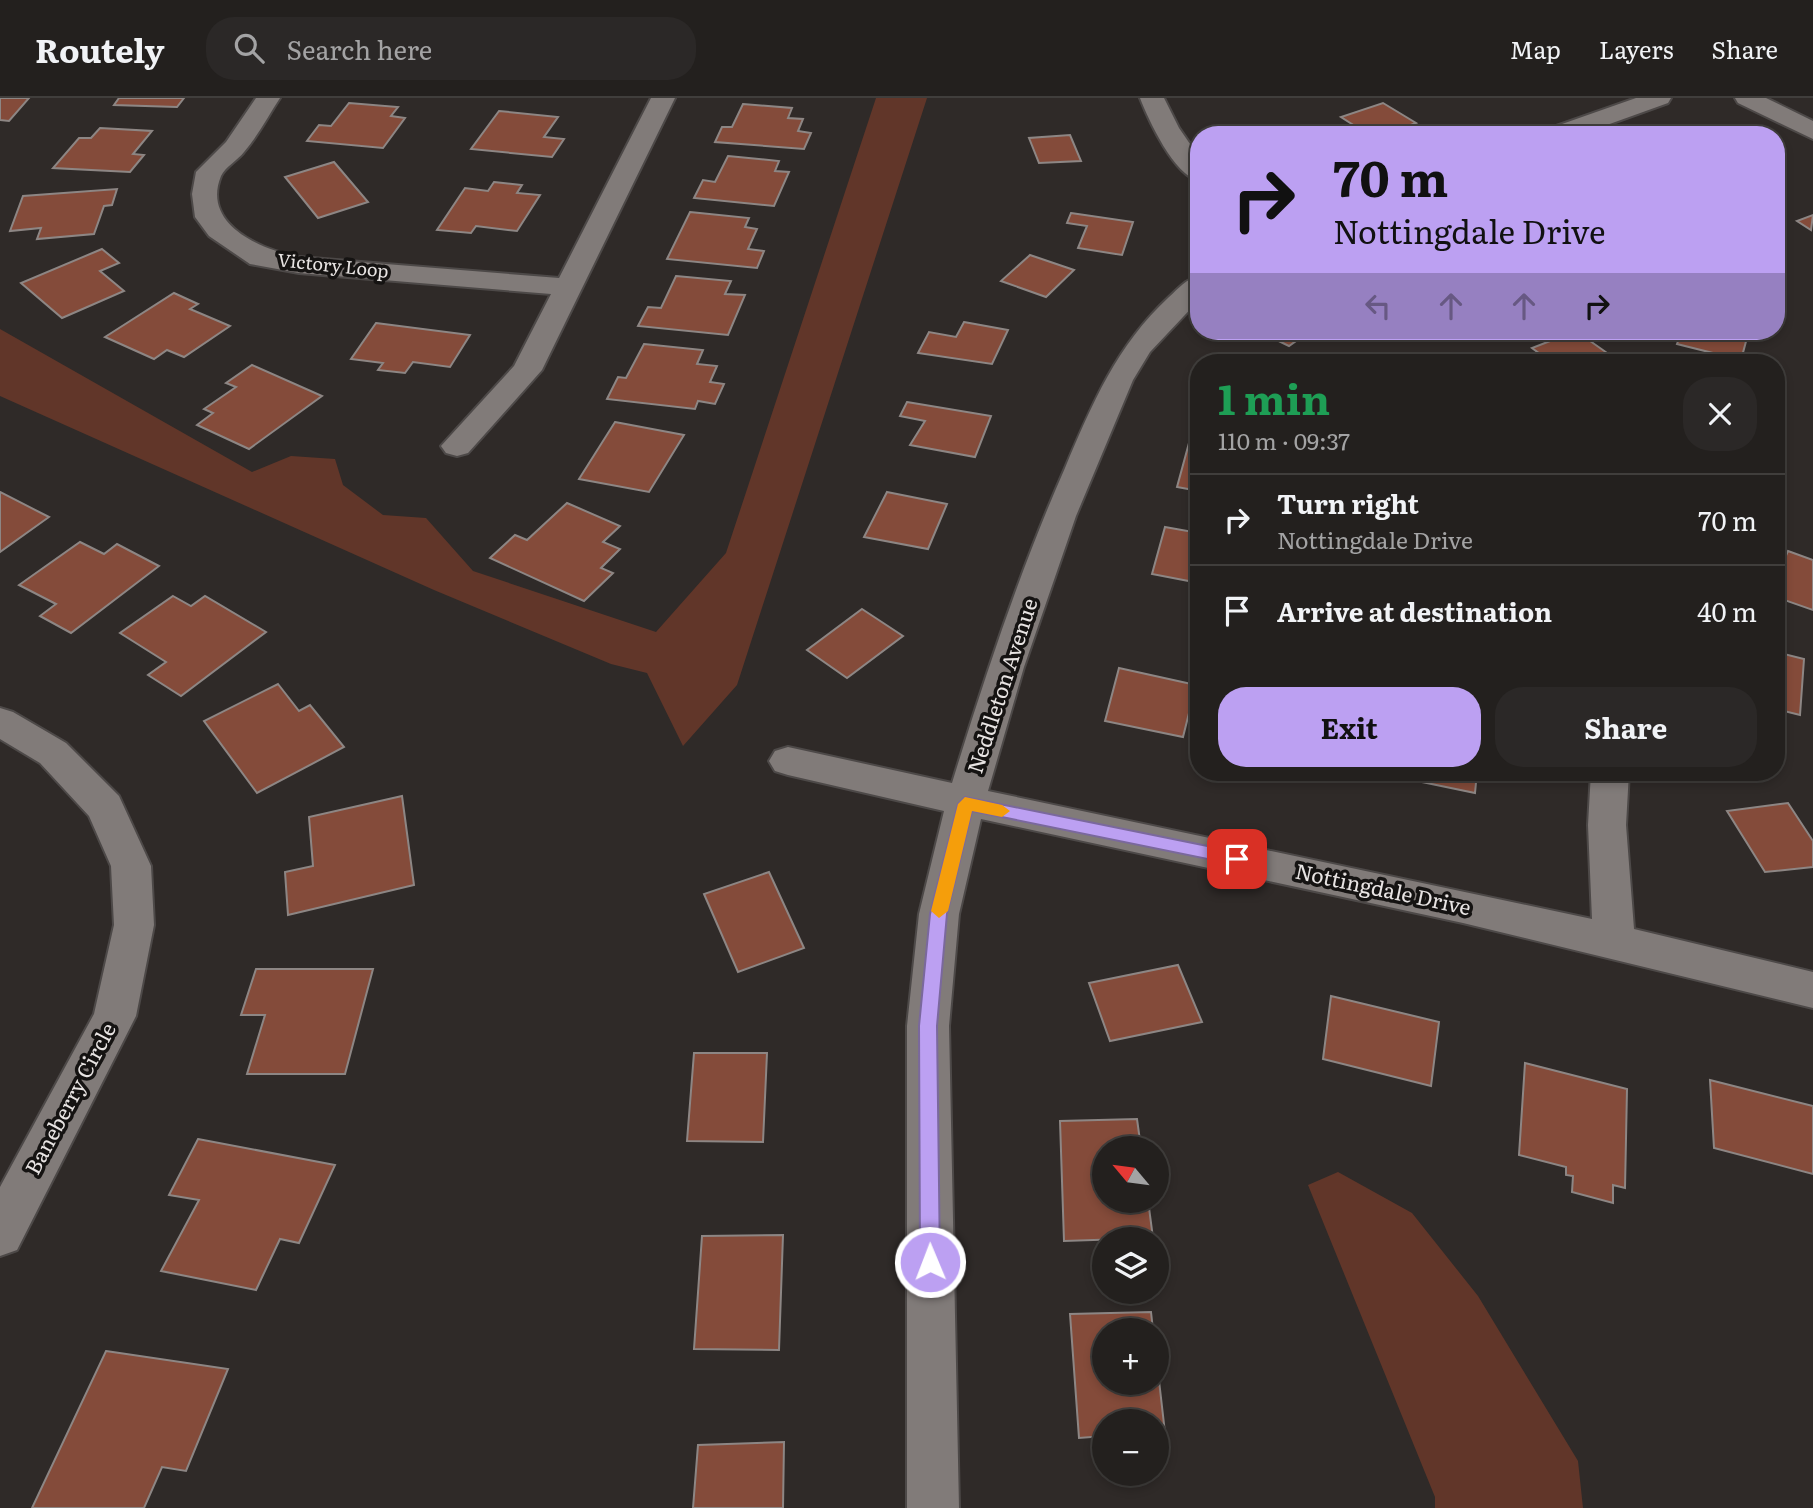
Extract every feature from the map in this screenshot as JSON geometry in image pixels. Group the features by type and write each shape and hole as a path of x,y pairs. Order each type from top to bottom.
{"street":[{"name":"Victory Loop","path":"268,98 235,147 209,172 205,194 208,216 219,230 260,258 299,265 571,286"},
{"path":"457,446 527,370 663,98"},
{"path":"1152,98 1160,120 1177,148 1190,163"},
{"path":"1580,126 1659,98"},
{"path":"1747,98 1813,131"},
{"name":"Neddleton Avenue","path":"933,1508 928,1026 939,914 965,804 1006,667 1051,541 1118,380 1138,348 1190,292"},
{"name":"Baneberry Circle","path":"0,722 53,753 105,807 131,866 134,925 115,1016 0,1234"},
{"name":"Nottingdale Drive","path":"788,761 965,804 1345,881 1614,940 1813,990"},
{"path":"1609,781 1607,825 1614,940"}],"shaded area":[{"path":"876,98 927,98 737,685 683,746 647,673 611,664 434,590 0,396 0,329 252,472 291,456 335,459 343,485 383,515 426,518 473,571 656,632 726,553"},
{"path":"1338,1172 1412,1213 1478,1296 1578,1461 1583,1508 1435,1508 1435,1497 1308,1185"}],"building":[{"path":"0,98 29,98 9,121 0,120"},
{"path":"119,98 184,98 177,107 114,105"},
{"path":"349,103 398,107 391,116 405,118 383,148 307,141 319,125 331,126"},
{"path":"1383,103 1416,123 1408,126 1355,126 1341,117"},
{"path":"743,104 792,108 788,118 803,119 798,131 811,133 804,149 715,142 722,127 732,127"},
{"path":"499,111 558,117 544,137 564,139 552,157 471,149"},
{"path":"100,128 152,131 133,154 144,155 130,172 53,168 79,138 91,138"},
{"path":"1070,135 1081,161 1039,163 1029,138"},
{"path":"728,156 779,161 775,171 789,172 774,206 694,198 703,180 715,182"},
{"path":"334,162 368,202 318,218 285,177"},
{"path":"494,182 522,185 517,193 540,195 517,231 476,226 471,233 437,230 465,188 488,191"},
{"path":"117,189 112,205 104,206 94,234 37,239 41,228 10,231 23,196"},
{"path":"690,212 749,218 745,227 757,229 748,249 764,251 757,268 667,259"},
{"path":"1071,213 1133,222 1122,255 1078,248 1087,226 1067,223"},
{"path":"1813,215 1811,230 1797,221"},
{"path":"102,249 119,263 100,271 124,291 62,318 21,283"},
{"path":"1030,255 1074,270 1046,297 1001,281"},
{"path":"676,276 731,281 725,294 745,295 728,335 638,326 648,307 661,308"},
{"path":"174,293 198,304 190,309 230,326 184,357 167,350 154,359 105,337"},
{"path":"964,322 1008,330 992,364 918,353 929,332 956,337"},
{"path":"376,323 470,335 450,367 413,362 405,373 378,370 383,363 351,359"},
{"path":"1277,340 1297,340 1289,346"},
{"path":"1553,340 1589,340 1609,354 1540,354 1532,348"},
{"path":"1679,340 1746,340 1743,354 1717,354 1677,344"},
{"path":"644,344 703,350 697,364 717,366 710,382 724,384 715,404 698,401 695,409 607,399 618,377 626,378"},
{"path":"252,365 322,396 249,449 197,425 213,413 204,409 236,387 226,383"},
{"path":"907,402 991,416 975,457 910,445 925,421 900,416"},
{"path":"615,422 684,435 649,492 579,479"},
{"path":"1189,443 1190,443 1190,489 1177,487"},
{"path":"0,492 49,517 0,552"},
{"path":"887,492 947,504 928,549 864,537"},
{"path":"567,503 620,526 603,542 620,549 601,568 613,573 584,601 490,558 515,535 527,540"},
{"path":"1165,527 1190,531 1190,581 1152,574"},
{"path":"80,542 104,554 117,544 159,566 71,633 40,616 56,604 19,585"},
{"path":"1788,551 1813,560 1813,610 1785,600 1785,558"},
{"path":"173,596 191,606 205,596 266,632 181,696 148,675 166,662 120,633"},
{"path":"862,609 903,636 847,678 807,650"},
{"path":"1785,654 1804,659 1800,715 1785,711"},
{"path":"1119,668 1190,684 1190,709 1183,737 1105,721"},
{"path":"278,684 299,711 310,705 344,747 257,793 204,721"},
{"path":"1417,781 1476,781 1475,793"},
{"path":"402,796 414,885 288,915 285,872 313,866 309,817"},
{"path":"1788,803 1813,841 1813,867 1765,872 1727,811"},
{"path":"769,872 804,948 738,972 704,894"},
{"path":"1178,965 1202,1022 1110,1041 1089,983"},
{"path":"256,969 373,969 345,1074 247,1074 265,1015 241,1015"},
{"path":"1331,996 1439,1022 1431,1086 1323,1059"},
{"path":"694,1053 767,1053 763,1142 687,1141"},
{"path":"1525,1063 1627,1089 1625,1188 1613,1185 1613,1203 1572,1192 1573,1176 1566,1175 1566,1167 1519,1155"},
{"path":"1710,1080 1813,1106 1813,1174 1714,1148"},
{"path":"1137,1119 1139,1136 1092,1136 1092,1213 1150,1213 1152,1227 1092,1227 1092,1240 1064,1241 1060,1121"},
{"path":"198,1139 335,1165 299,1243 280,1239 256,1290 161,1271 199,1200 169,1195"},
{"path":"783,1235 779,1350 694,1349 702,1236"},
{"path":"1151,1312 1152,1318 1092,1318 1092,1395 1161,1395 1162,1409 1092,1409 1092,1437 1079,1438 1070,1314"},
{"path":"106,1351 228,1369 186,1471 162,1467 144,1508 32,1508"},
{"path":"784,1442 783,1508 693,1508 698,1445"}],"slow traffic":[{"path":"939,911 965,804 1002,811"}],"route":[{"path":"930,1262 928,1026 939,914 965,804 1237,859"}]}
